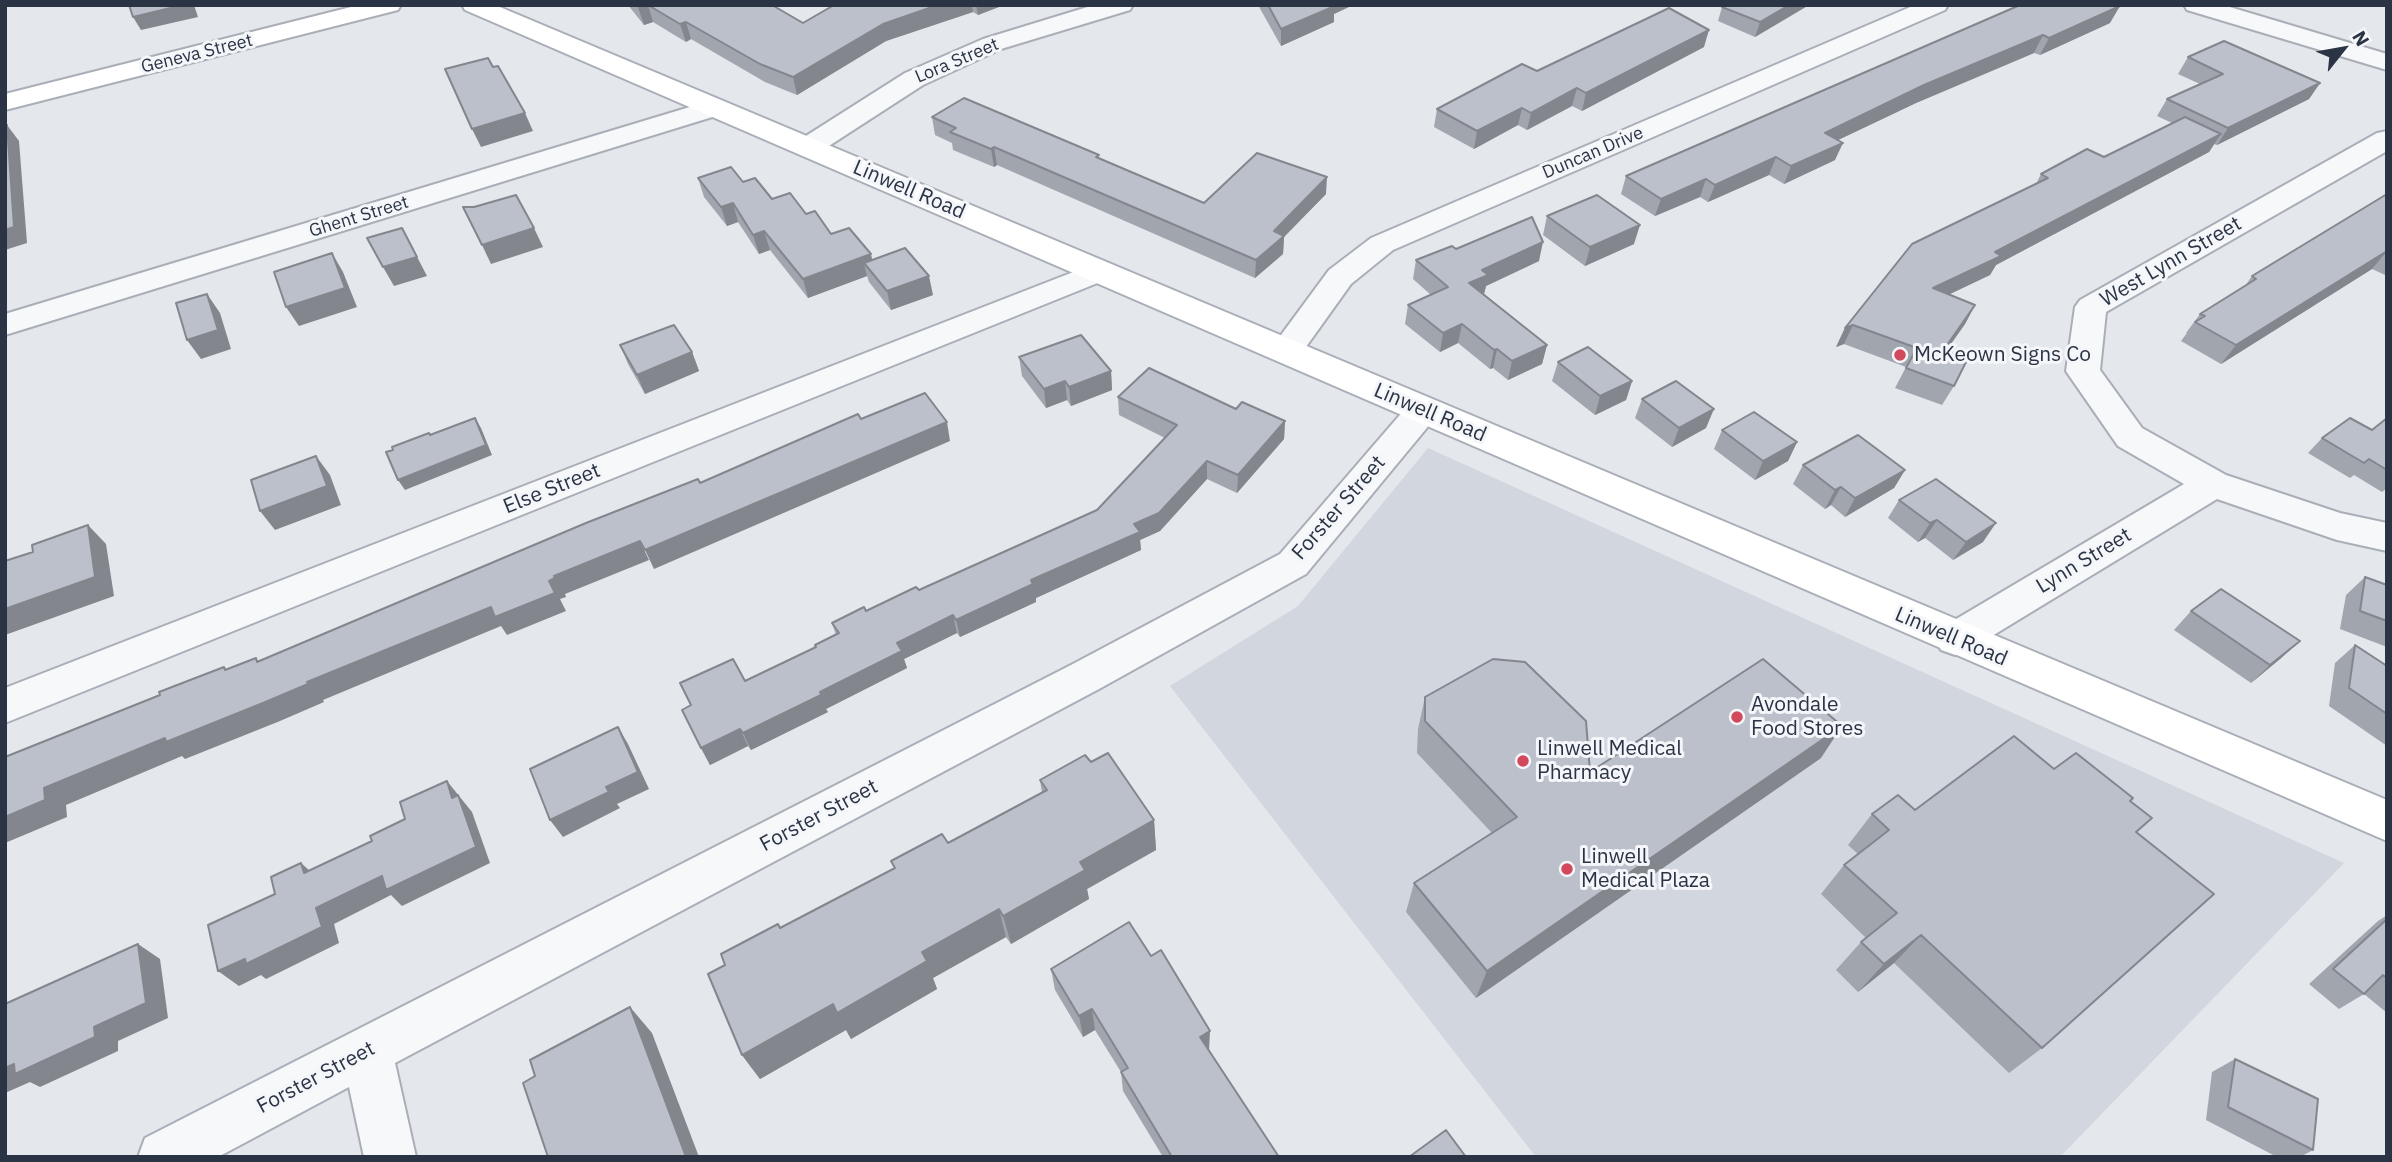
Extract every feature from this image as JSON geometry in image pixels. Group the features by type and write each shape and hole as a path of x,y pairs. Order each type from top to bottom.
{"main road":[{"name":"Geneva Street","path":"5,102 389,5"},
{"name":"Linwell Road","path":"474,5 2387,821"}],"street":[{"name":"Lora Street","path":"808,147 914,79 992,44 1121,5"},
{"name":"Duncan Drive","path":"1286,350 1340,277 1382,244 1936,5"},
{"path":"2196,5 2387,62"},
{"name":"Ghent Street","path":"5,325 713,108"},
{"name":"West Lynn Street","path":"2213,484 2130,437 2082,372 2091,307 2387,139"},
{"name":"Else Street","path":"5,706 1100,271"},
{"name":"Forster Street","path":"164,1157 1085,677 1293,564 1423,410"},
{"path":"2213,484 2337,526 2387,537"},
{"name":"Lynn Street","path":"1955,639 2213,484"},
{"path":"367,1051 390,1157"}],"shaded area":[{"path":"1428,448 2344,863 2060,1157 1536,1157 1170,686 1298,606"}],"building":[{"path":"129,5 183,5 133,17"},
{"path":"648,5 772,5 803,23 834,5 938,5 883,24 793,77 760,64 686,22 680,24"},
{"path":"1268,5 1334,5 1335,6 1281,29"},
{"path":"1789,5 1760,22 1722,7"},
{"path":"2020,5 2120,6 2049,38 2043,35 1924,85 1825,133 1843,143 1791,166 1776,157 1715,185 1706,179 1661,199 1626,176"},
{"path":"1669,8 1709,30 1586,93 1577,88 1531,113 1522,108 1477,131 1437,109 1522,64 1537,71"},
{"path":"2224,41 2320,83 2228,128 2167,99 2223,74 2188,57"},
{"path":"488,58 493,67 498,66 525,113 472,129 445,69"},
{"path":"964,98 1204,203 1257,153 1327,177 1274,231 1284,236 1256,260 994,147 991,149 950,132 956,128 932,117"},
{"path":"2185,117 2221,134 1995,252 2001,256 1933,288 1975,305 1947,345 1970,354 1954,386 1906,368 1917,348 1853,325 1845,328 1912,244 2048,178 2041,174 2087,149 2104,157"},
{"path":"7,125 14,227 5,230 5,126"},
{"path":"731,167 743,182 755,178 772,199 790,193 806,214 815,211 831,234 849,228 871,254 803,279 764,231 753,235 733,203 721,207 698,178"},
{"path":"2387,194 2387,251 2236,345 2195,322 2205,316 2200,314 2256,279 2252,276"},
{"path":"516,195 534,228 482,245 463,207 474,207"},
{"path":"1597,195 1640,225 1590,247 1547,216"},
{"path":"1532,217 1543,242 1482,270 1488,275 1469,283 1547,345 1512,361 1462,324 1443,333 1408,305 1448,287 1416,260 1452,246 1456,249"},
{"path":"402,228 417,257 383,267 367,238"},
{"path":"905,248 929,276 887,291 864,263"},
{"path":"332,253 345,288 286,307 274,272"},
{"path":"207,294 218,330 187,340 176,303"},
{"path":"674,325 692,352 637,375 620,345"},
{"path":"1081,335 1111,371 1069,387 1065,381 1044,389 1019,357"},
{"path":"1588,347 1632,381 1600,396 1558,362"},
{"path":"1149,368 1236,409 1242,402 1285,421 1238,475 1207,461 1159,513 1134,524 1140,532 1031,580 1033,584 956,620 953,615 897,643 902,651 820,692 821,695 743,733 740,729 701,748 682,710 691,705 680,683 733,659 745,681 839,633 832,623 864,607 866,611 916,587 919,590 1097,510 1177,425 1118,397"},
{"path":"1676,381 1714,409 1679,428 1642,399"},
{"path":"925,393 947,422 645,550 640,541 554,576 555,578 549,581 555,593 495,617 491,607 307,682 308,684 263,703 166,742 165,738 44,788 45,800 5,817 5,757 224,667 225,670 256,658 257,662 586,523 698,479 700,483 858,414 861,419"},
{"path":"1754,412 1797,442 1763,461 1722,430"},
{"path":"475,418 486,445 398,480 386,452 393,450 392,447"},
{"path":"2350,418 2372,430 2387,418 2387,470 2369,459 2364,463 2322,438"},
{"path":"1858,435 1905,470 1855,498 1841,487 1835,490 1803,465"},
{"path":"316,456 327,486 260,511 251,480"},
{"path":"1936,479 1996,523 1966,542 1937,520 1930,523 1899,500"},
{"path":"88,525 95,577 5,609 5,561 33,552 32,545"},
{"path":"2365,577 2387,585 2387,621 2360,611"},
{"path":"2221,589 2300,641 2270,665 2191,611"},
{"path":"2355,645 2387,666 2387,714 2349,688"},
{"name":"Linwell Medical Plaza","path":"1493,659 1525,662 1586,721 1590,772 1763,659 1842,726 1487,971 1414,883 1517,817 1425,721 1425,697"},
{"path":"618,727 638,772 606,787 609,792 550,820 530,769"},
{"path":"2014,736 2054,769 2076,753 2133,798 2130,801 2152,818 2136,832 2214,894 2042,1048 1921,935 1884,964 1861,942 1897,913 1844,865 1889,830 1872,814 1898,795 1915,810"},
{"path":"1108,753 1154,820 1080,862 1085,870 1003,916 999,909 922,952 927,961 837,1013 833,1004 742,1055 708,974 725,965 721,954 778,924 780,928 895,868 891,861 942,834 948,843 1047,790 1040,780 1085,755 1091,762"},
{"path":"447,781 452,798 458,795 476,847 386,890 382,876 316,908 322,927 246,964 245,959 218,971 208,925 275,894 271,877 301,863 304,873 372,841 370,836 405,819 400,802"},
{"path":"2387,919 2387,978 2383,975 2364,994 2333,969"},
{"path":"1129,922 1151,956 1161,950 1210,1031 1200,1037 1279,1157 1172,1157 1121,1072 1128,1068 1092,1009 1079,1016 1051,969"},
{"path":"138,944 146,1003 94,1027 95,1037 15,1074 14,1064 5,1068 5,1004"},
{"path":"630,1007 686,1157 548,1157 523,1083 535,1076 530,1060"},
{"path":"2235,1059 2318,1099 2313,1150 2228,1107"},
{"path":"1446,1130 1466,1157 1409,1157"}],"place":[{"name":"McKeown Signs Co","path":"1900,355"},
{"name":"Avondale Food Stores","path":"1737,717"},
{"name":"Linwell Medical Pharmacy","path":"1523,761"},
{"name":"Linwell Medical Plaza","path":"1567,869"}]}
